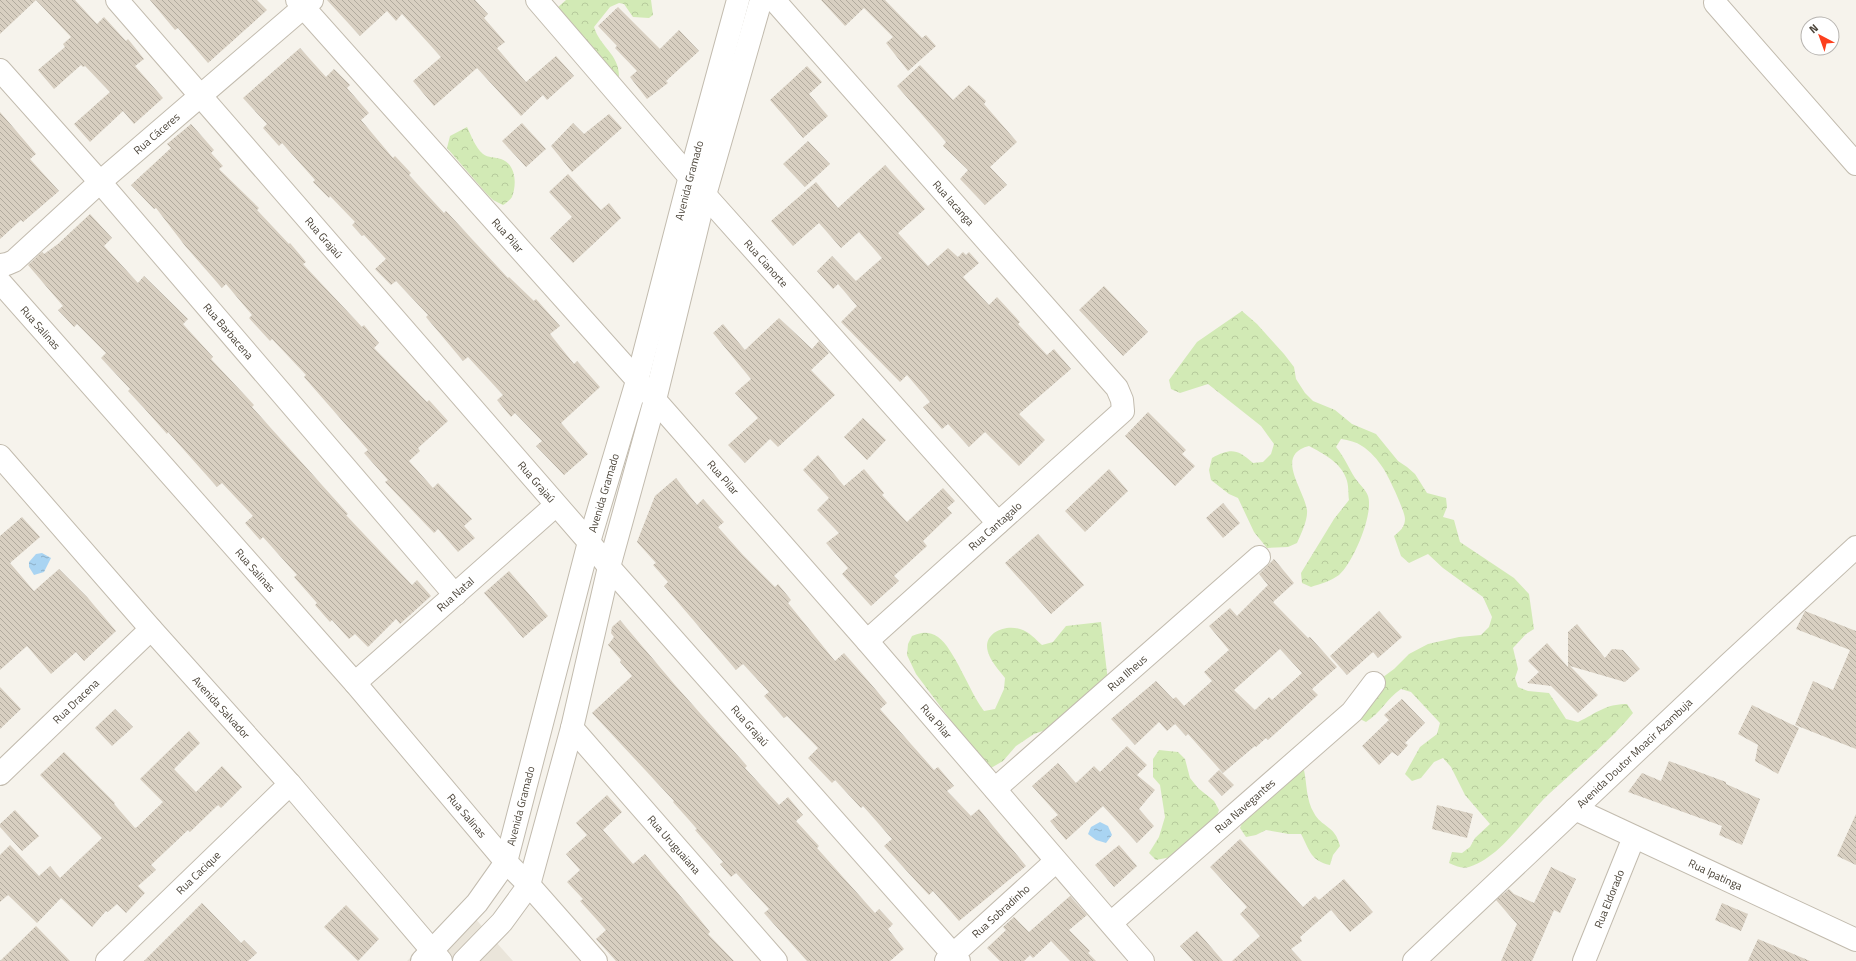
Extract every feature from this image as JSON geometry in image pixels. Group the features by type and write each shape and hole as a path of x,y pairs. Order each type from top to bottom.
{"street":[{"name":"Rua Grajaú","path":"117,0 556,506 589,542 609,567 953,959"},
{"name":"Rua Cianorte","path":"537,0 705,195 998,523"},
{"name":"Avenida Gramado","path":"432,958 477,903 506,862 589,542 637,381 690,176 738,0"},
{"name":"Avenida Gramado","path":"464,961 502,922 529,885 572,728 609,567 655,400 705,195 761,0"},
{"name":"Rua Iacanga","path":"774,0 1117,388 1122,400 1123,411"},
{"name":"Rua Cáceres","path":"0,265 7,264 14,260 100,182 201,96 305,2"},
{"name":"Rua Pilar","path":"305,2 867,641 1143,961"},
{"path":"1715,3 1856,164"},
{"name":"Rua Barbacena","path":"0,70 100,182 455,595"},
{"name":"Rua Salinas","path":"0,282 355,682 506,862 529,885"},
{"name":"Rua Cantagalo","path":"867,641 1123,411"},
{"name":"Avenida Salvador","path":"4,469 151,629 290,784 432,958"},
{"name":"Rua Natal","path":"355,682 556,506"},
{"name":"Rua Ilheus","path":"995,789 1259,557"},
{"name":"Avenida Doutor Moacir Azambuja","path":"1414,961 1575,809 1851,559"},
{"name":"Rua Dracena","path":"0,774 151,629"},
{"name":"Rua Navegantes","path":"1111,923 1352,712 1374,683"},
{"name":"Rua Uruguaiana","path":"572,728 776,961"},
{"name":"Rua Cacique","path":"107,961 290,784"},
{"name":"Rua Ipatinga","path":"1575,809 1856,940"},
{"name":"Rua Eldorado","path":"1584,961 1634,837"},
{"name":"Rua Sobradinho","path":"953,959 1056,861"},
{"path":"529,885 596,961"}],"shaded area":[{"path":"464,906 513,961 407,961"}],"green space":[{"path":"566,0 651,0 653,15 649,18 633,17 624,4 619,3 610,7 594,27 600,40 616,62 619,76 616,80 557,8"},
{"path":"467,127 475,144 483,154 489,157 501,159 510,165 515,181 514,192 512,197 503,205 493,200 486,193 447,148 450,136"},
{"path":"1242,311 1257,324 1284,354 1294,367 1296,379 1305,393 1313,401 1335,410 1352,424 1376,434 1398,461 1415,474 1427,493 1446,498 1447,507 1443,517 1454,520 1460,542 1514,578 1529,594 1534,629 1526,634 1513,648 1518,669 1515,678 1518,687 1528,691 1549,693 1566,719 1578,722 1607,707 1619,704 1627,704 1633,713 1603,745 1541,802 1503,845 1481,862 1466,868 1449,863 1452,852 1462,853 1470,847 1475,838 1490,824 1465,795 1451,767 1443,758 1434,762 1421,778 1412,781 1405,774 1420,747 1437,734 1440,723 1411,692 1401,689 1366,722 1358,718 1375,683 1394,669 1409,654 1428,644 1459,637 1481,635 1489,627 1492,617 1483,597 1443,568 1428,554 1409,563 1401,556 1394,536 1400,531 1404,524 1405,519 1402,509 1392,485 1381,465 1371,453 1357,443 1341,439 1336,447 1368,496 1368,514 1365,526 1356,549 1345,569 1333,579 1311,587 1302,583 1301,573 1334,519 1349,500 1347,481 1340,467 1331,459 1309,446 1299,450 1294,457 1292,465 1294,474 1305,502 1307,514 1304,527 1297,543 1288,547 1267,548 1254,532 1238,498 1229,494 1211,480 1209,470 1212,458 1229,451 1243,455 1253,463 1263,462 1271,454 1274,444 1261,426 1208,384 1180,393 1171,389 1169,380 1197,342"},
{"path":"1101,622 1108,681 1060,725 1034,734 1016,746 1003,761 991,768 958,730 916,674 907,655 908,644 912,636 925,633 938,637 950,651 984,711 995,709 1004,689 1005,678 995,666 988,652 988,640 992,635 1002,629 1020,629 1030,634 1042,645 1053,642 1066,626"},
{"path":"1159,750 1178,752 1185,759 1190,778 1198,788 1214,801 1219,810 1215,821 1176,856 1156,860 1149,853 1159,837 1165,817 1160,785 1153,777 1153,759"},
{"path":"1304,770 1311,808 1317,818 1335,834 1340,846 1333,855 1330,865 1315,858 1301,834 1289,834 1266,830 1256,835 1246,837 1240,828 1244,819 1295,773"}],"water":[{"path":"42,553 51,558 44,572 34,575 29,567 29,562 36,554"},
{"path":"1100,822 1108,826 1112,835 1106,843 1096,840 1088,834 1091,827"}],"building":[{"path":"0,0 36,0 0,34"},
{"path":"36,0 75,0 97,24 104,17 126,41 128,39 144,59 135,66 163,98 134,124 123,111 90,142 74,124 110,92 85,66 83,67 81,65 54,89 38,70 65,47 63,44 71,37"},
{"path":"150,0 257,0 267,10 208,63 178,28 175,30"},
{"path":"327,0 475,0 488,14 484,18 505,42 497,48 526,82 556,56 574,76 547,100 543,95 521,116 477,68 434,106 413,81 441,57 402,14 396,21 387,11 360,36"},
{"path":"821,0 885,0 922,38 926,35 936,46 908,71 886,43 893,37 864,8 845,26"},
{"path":"618,7 660,49 679,30 699,51 666,81 668,83 647,99 630,77 637,71 615,48 617,46 598,26"},
{"path":"300,48 326,77 334,69 350,85 347,88 369,113 361,120 393,158 395,156 411,173 409,175 444,213 446,211 508,278 509,277 534,301 536,299 560,326 550,334 574,364 577,361 600,387 561,423 588,454 564,475 536,446 542,441 515,413 511,417 497,400 503,395 468,357 463,361 426,317 428,315 396,281 391,285 375,269 386,259 364,235 362,236 352,225 355,222 330,196 329,198 313,182 315,180 282,143 279,146 263,128 267,124 243,98"},
{"path":"920,65 953,100 969,85 986,101 984,104 1017,142 990,167 1007,185 985,205 960,179 968,170 943,146 946,142 897,86"},
{"path":"807,66 822,82 809,94 828,116 803,138 770,100"},
{"path":"0,112 36,154 30,159 59,191 23,222 21,220 0,239"},
{"path":"609,114 622,128 572,172 551,146 573,123 584,134"},
{"path":"522,123 546,149 526,167 502,141"},
{"path":"191,124 214,150 211,153 223,166 219,169 259,208 257,210 289,244 290,243 306,262 303,264 362,327 364,325 379,343 374,348 427,402 429,400 448,421 418,448 420,451 409,461 433,488 438,483 472,519 464,526 475,538 458,552 438,529 434,533 385,482 388,480 364,453 368,450 304,377 306,375 272,339 270,341 249,318 252,315 226,284 222,288 186,247 156,208 154,209 131,185 171,148 167,144"},
{"path":"808,141 830,164 805,187 783,164"},
{"path":"885,165 925,209 898,233 928,266 948,248 958,257 963,252 966,255 969,252 979,263 963,277 989,305 997,297 1020,322 1018,324 1047,355 1054,349 1071,369 1019,414 1045,440 1019,466 985,432 969,447 948,424 942,429 923,407 930,402 907,375 900,382 841,322 857,306 838,284 833,289 817,271 832,256 856,281 882,258 859,232 841,248 819,223 793,246 771,221 816,182 838,208"},
{"path":"568,174 601,210 609,203 621,218 573,263 550,238 572,217 549,192"},
{"path":"90,214 112,238 104,246 138,283 144,276 188,319 183,324 213,357 211,359 254,405 252,407 348,514 346,515 412,585 417,580 431,596 400,624 396,619 368,647 355,634 349,639 332,620 330,622 315,605 317,603 294,577 297,575 263,537 260,540 245,523 253,516 222,483 217,487 168,432 167,434 128,391 130,389 101,358 106,353 77,324 74,327 58,310 63,306 28,265 42,252 44,254 58,244"},
{"path":"1104,286 1148,332 1123,356 1079,310"},
{"path":"779,318 812,349 819,341 829,353 811,370 835,395 778,447 770,439 745,463 728,445 758,418 735,393 751,379 713,333 723,324 745,350"},
{"path":"1148,412 1186,450 1182,454 1195,466 1175,486 1125,436"},
{"path":"863,418 886,440 867,460 844,437"},
{"path":"818,455 844,486 864,469 884,493 882,495 907,522 943,488 955,501 947,508 952,513 923,541 927,546 894,576 899,581 871,606 842,574 848,568 826,543 839,533 817,510 829,498 803,470"},
{"path":"1109,469 1128,491 1085,532 1065,511"},
{"path":"676,478 697,505 703,499 724,522 718,527 743,555 775,587 778,584 791,600 788,603 835,661 844,653 864,676 887,703 880,709 934,770 938,767 954,786 947,791 971,816 979,809 1026,866 959,921 933,891 929,895 884,846 892,839 863,806 861,808 835,780 832,783 808,758 818,748 787,716 784,718 764,696 769,692 743,664 736,670 664,586 668,582 653,565 656,563 637,542 655,496"},
{"path":"1223,503 1240,523 1223,538 1206,518"},
{"path":"22,517 40,537 10,563 34,591 59,569 87,597 116,631 84,661 76,652 51,674 27,646 0,670 0,536"},
{"path":"1038,534 1084,585 1051,614 1005,563"},
{"path":"1274,559 1294,583 1273,602 1308,638 1310,637 1337,667 1312,689 1318,695 1268,740 1266,738 1256,747 1255,746 1223,773 1188,734 1186,736 1175,724 1167,731 1159,722 1135,745 1111,719 1156,681 1173,699 1176,697 1184,706 1212,681 1204,672 1229,650 1209,626 1230,608 1237,616 1268,585 1259,574","holes":["1280,649 1302,673 1272,700 1269,697 1255,710 1234,690"]},
{"path":"509,571 548,616 523,638 484,593"},
{"path":"1379,611 1402,637 1378,658 1373,652 1347,675 1330,656"},
{"path":"1805,611 1856,631 1856,749 1795,725 1813,681 1833,690 1850,650 1796,629"},
{"path":"620,620 747,766 745,768 779,805 788,797 803,815 796,821 819,846 817,848 875,913 879,909 893,924 888,929 904,949 890,961 807,961 764,913 769,909 736,873 731,877 720,864 723,862 695,830 697,829 673,802 674,801 592,713 632,676 608,645 614,637 611,633 612,627"},
{"path":"1577,624 1605,658 1612,649 1623,650 1640,669 1625,682 1570,666 1598,695 1578,713 1551,686 1527,683 1539,672 1528,661 1547,643 1568,667 1568,632"},
{"path":"0,687 21,709 0,729"},
{"path":"1402,699 1425,723 1405,743 1408,745 1398,756 1392,752 1379,765 1362,746 1389,720 1384,715"},
{"path":"1752,705 1799,728 1778,774 1755,761 1758,745 1738,734"},
{"path":"115,709 133,727 112,746 95,728"},
{"path":"189,731 200,743 174,769 196,792 222,766 242,787 221,808 218,805 190,832 188,830 151,865 156,870 138,886 145,893 126,913 117,904 108,912 106,911 92,927 61,898 37,923 8,895 0,902 0,855 10,845 39,876 50,866 60,878 102,838 40,775 64,752 115,803 114,804 135,828 163,802 140,779"},
{"path":"1127,746 1147,765 1137,775 1155,790 1139,809 1154,826 1137,843 1103,806 1066,840 1050,821 1058,815 1032,786 1058,763 1076,783 1094,766 1100,772"},
{"path":"1669,761 1726,782 1726,784 1760,799 1742,845 1719,835 1722,826 1628,792 1642,773 1661,781"},
{"path":"1219,770 1234,785 1222,796 1208,781"},
{"path":"607,795 622,812 603,830 633,864 645,854 710,932 708,934 734,961 616,961 596,939 606,930 580,901 583,899 567,882 580,870 566,854 587,835 576,823"},
{"path":"1437,805 1473,814 1467,838 1432,829"},
{"path":"15,810 39,836 22,851 0,827 0,824"},
{"path":"1856,814 1856,865 1837,856"},
{"path":"1240,839 1303,907 1315,896 1319,900 1344,879 1373,912 1350,932 1331,910 1300,937 1302,941 1291,949 1302,961 1232,961 1260,936 1240,914 1247,907 1210,867"},
{"path":"1119,845 1137,866 1114,887 1095,865"},
{"path":"1551,867 1576,879 1560,913 1554,910 1532,961 1501,961 1517,924 1496,900 1509,889 1514,894 1534,903"},
{"path":"1070,896 1087,915 1069,930 1090,951 1088,953 1096,961 1070,961 1051,941 1033,958 1030,955 1024,961 1000,961 987,948 1006,930 1003,927 1014,917 1029,932"},
{"path":"202,903 241,943 244,940 257,953 248,961 144,961"},
{"path":"1722,903 1748,914 1741,931 1715,920"},
{"path":"346,905 379,939 358,961 324,927"},
{"path":"36,926 70,961 0,961"},
{"path":"1197,931 1223,961 1193,961 1180,946"},
{"path":"1758,939 1810,961 1748,961"}]}
